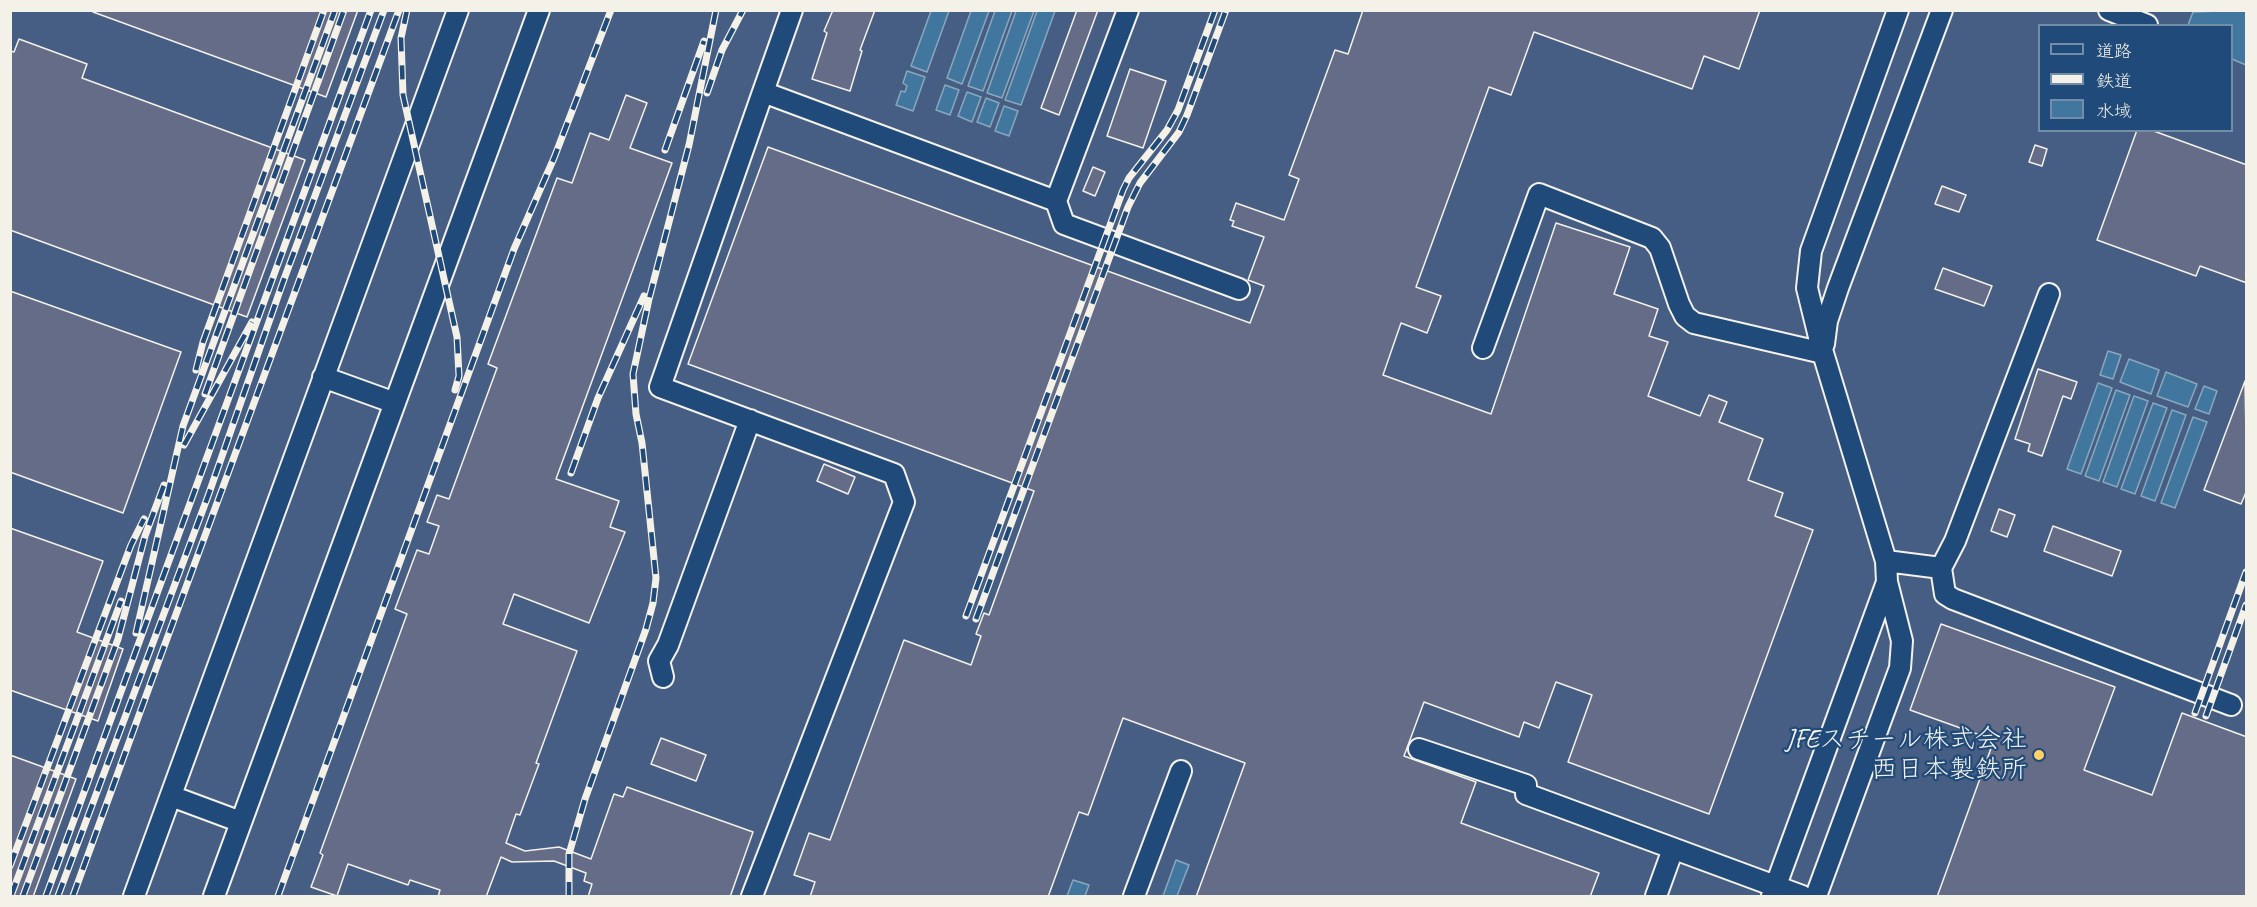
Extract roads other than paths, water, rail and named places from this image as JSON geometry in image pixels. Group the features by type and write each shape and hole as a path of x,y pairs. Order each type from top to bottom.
{"lane":[{"path":"134,897 458,10"},
{"path":"214,897 539,10"},
{"path":"752,897 904,502 894,474 660,387 792,10"},
{"path":"1128,10 1056,201 1064,224 1239,289"},
{"path":"1816,897 1900,668 1902,641 1887,582 1886,561 1823,353 1806,288 1811,251 1898,10"},
{"path":"1823,353 1827,321 1838,288 1942,10"},
{"path":"2109,10 2144,24"},
{"path":"763,92 1056,201"},
{"path":"1483,348 1539,194 1652,238 1660,248 1678,304 1685,315 1694,322 1823,353"},
{"path":"2049,294 1955,541 1941,568 1946,594 1953,599 2231,705"},
{"path":"324,377 395,403"},
{"path":"663,677 660,661 668,645 750,420"},
{"path":"1886,561 1941,568"},
{"path":"1774,891 1887,582"},
{"path":"1419,749 1526,786 1526,794 1673,849 1774,891 1802,897"},
{"path":"1134,897 1181,771"},
{"path":"171,796 241,822"},
{"path":"1656,897 1673,849"}],"water":[{"path":"931,11 949,11 927,72 911,66"},
{"path":"971,11 989,11 962,84 947,78"},
{"path":"995,11 1012,11 983,91 968,86"},
{"path":"1016,11 1034,11 1002,98 987,93"},
{"path":"1037,11 1055,11 1021,105 1005,100"},
{"path":"2246,11 2246,65 2233,59 2233,24 2188,24 2193,12"},
{"path":"907,71 925,77 913,111 896,105 901,91 905,92 907,86 903,83"},
{"path":"945,85 959,90 950,115 936,110"},
{"path":"967,92 981,97 972,122 958,116"},
{"path":"986,98 999,103 990,127 977,122"},
{"path":"1004,106 1018,111 1009,136 995,131"},
{"path":"2108,351 2121,355 2113,379 2100,375"},
{"path":"2129,359 2159,370 2151,394 2120,382"},
{"path":"2166,372 2197,384 2188,407 2157,396"},
{"path":"2098,383 2112,388 2081,474 2067,469"},
{"path":"2204,386 2217,391 2209,414 2195,409"},
{"path":"2116,390 2130,395 2099,481 2085,476"},
{"path":"2134,396 2148,401 2117,487 2103,482"},
{"path":"2153,403 2167,408 2135,494 2121,489"},
{"path":"2172,410 2186,415 2155,501 2141,496"},
{"path":"2193,417 2207,422 2175,508 2161,503"},
{"path":"1176,860 1189,865 1177,896 1163,896"},
{"path":"1073,880 1089,885 1085,896 1067,896"}],"railway":[{"path":"196,370 203,342 324,10"},
{"path":"136,633 183,426 335,10"},
{"path":"205,394 344,10"},
{"path":"46,896 371,10"},
{"path":"58,896 208,496 283,282 384,10"},
{"path":"73,896 399,10"},
{"path":"407,10 401,38 403,95 457,337 459,376 455,390"},
{"path":"278,896 514,249 554,158 611,10"},
{"path":"569,896 569,854 585,799 646,629 653,603 656,578 633,374 649,299 689,145 716,10"},
{"path":"707,93 722,50 743,10"},
{"path":"966,616 1123,190 1129,178 1167,130 1178,110 1215,10"},
{"path":"976,619 1128,207 1140,183 1179,132 1226,10"},
{"path":"665,150 704,41"},
{"path":"571,473 598,398 644,296"},
{"path":"184,445 252,322"},
{"path":"23,896 118,639 145,536 164,485"},
{"path":"10,866 131,545 144,519"},
{"path":"2195,713 2246,572"},
{"path":"11,896 121,601"},
{"path":"2206,716 2246,605"}],"place":[{"name":"JFEスチール株式会社 西日本製鉄所","path":"2039,755"}]}
